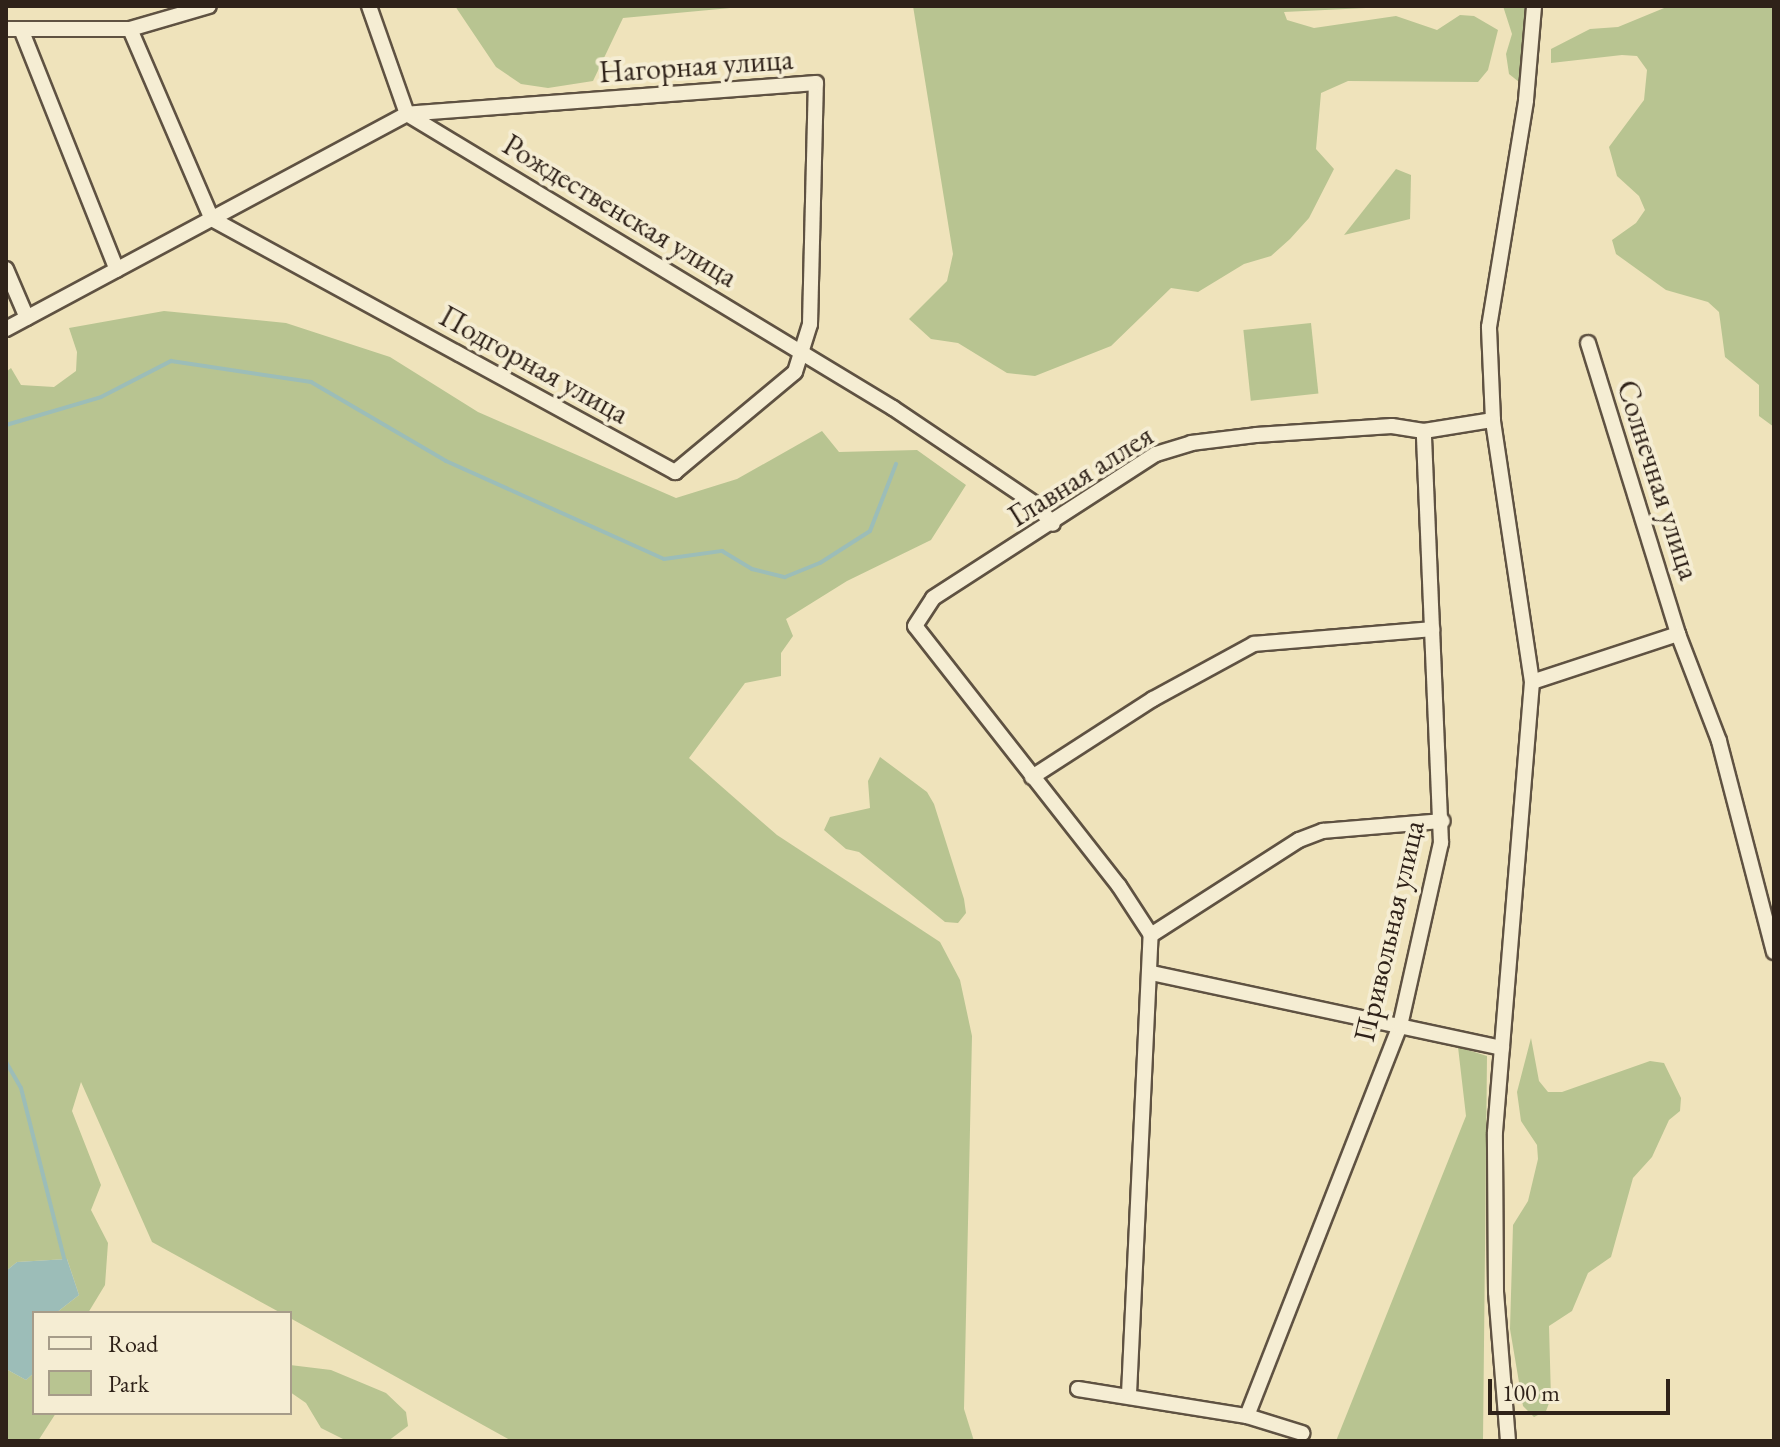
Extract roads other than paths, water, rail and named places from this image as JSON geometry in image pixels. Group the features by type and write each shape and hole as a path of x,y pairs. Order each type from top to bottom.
{"street":[{"path":"117,270 13,29 130,29 209,6"},
{"path":"6,329 407,114 369,6"},
{"path":"1508,1441 1495,1243 1502,1048 1532,682 1493,420 1489,327 1526,100 1534,6"},
{"path":"130,29 212,219"},
{"name":"Нагорная улица","path":"407,114 816,83 814,237 805,353"},
{"name":"Рождественская улица","path":"407,114 805,353 1034,503 1053,524"},
{"name":"Подгорная улица","path":"212,219 675,472 795,372 805,353"},
{"path":"6,269 27,318"},
{"name":"Солнечная улица","path":"1588,343 1678,634 1719,741 1774,952"},
{"name":"Главная аллея","path":"1032,777 915,626 933,598 1053,524 1156,454 1191,443 1392,426 1424,431 1493,420"},
{"name":"Привольная улица","path":"1247,1416 1400,1026 1443,821 1424,431"},
{"path":"1129,1394 1152,973 1151,935 1032,777 1153,699 1254,644 1432,629"},
{"path":"1532,682 1678,634"},
{"path":"1151,935 1299,840 1323,831 1443,821"},
{"path":"1152,973 1502,1048"},
{"path":"1078,1389 1129,1394 1247,1416 1302,1433"}],"water":[{"path":"67,1259 79,1295 59,1311 32,1311 32,1375 26,1380 6,1369 6,1271 17,1262"}],"waterway":[{"path":"6,425 101,397 171,361 311,382 446,461 664,559 722,551 752,569 785,577 820,563 870,531 896,464"},
{"path":"6,1062 21,1088 65,1262"}]}
